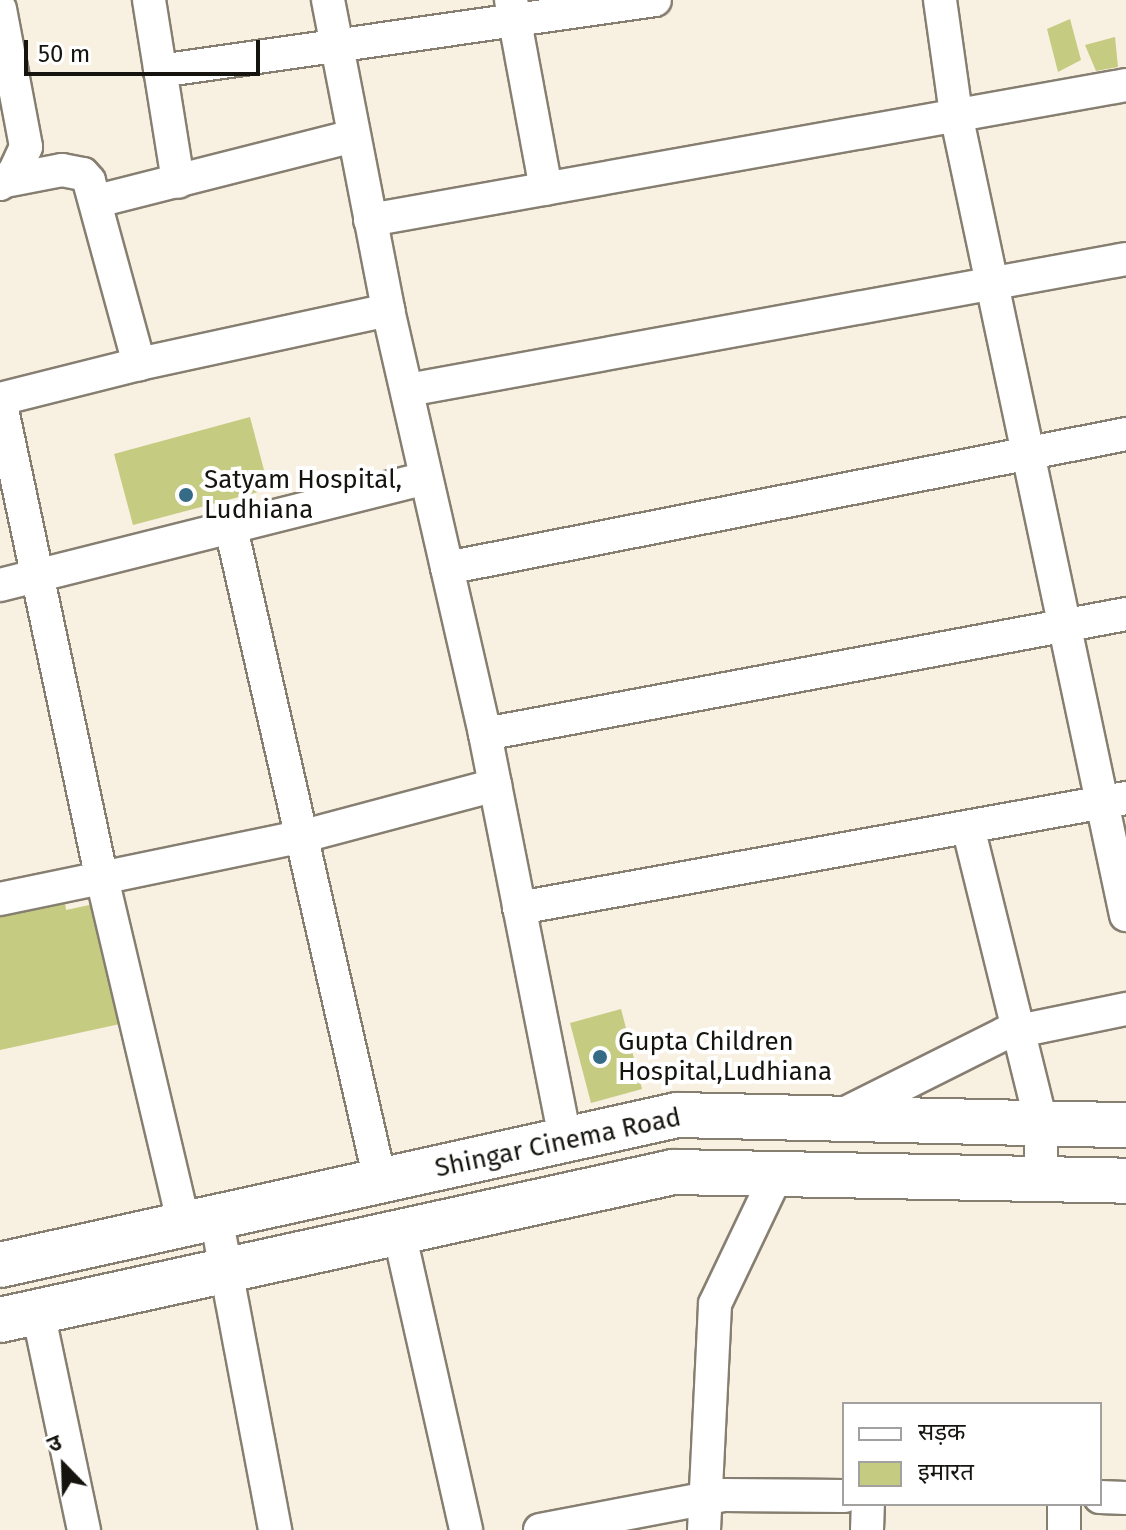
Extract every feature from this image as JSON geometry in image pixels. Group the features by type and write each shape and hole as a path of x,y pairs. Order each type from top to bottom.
{"street":[{"path":"149,0 178,182"},
{"path":"328,0 388,310 485,734 565,1138"},
{"path":"160,71 336,44 512,9 655,0"},
{"path":"940,0 956,114 1028,453 1061,627 1114,800 1126,915"},
{"path":"0,9 26,147 2,183"},
{"path":"512,9 546,189"},
{"path":"370,220 1126,85"},
{"path":"97,201 353,136"},
{"path":"2,183 73,170 89,181 97,201 139,364"},
{"path":"408,390 992,286 1126,259"},
{"path":"275,1530 227,1270 200,1220 102,878 35,578 0,400 139,364 388,310"},
{"path":"447,568 1126,434"},
{"path":"0,585 426,478"},
{"path":"231,528 380,1180"},
{"path":"485,734 1126,614"},
{"path":"0,899 300,837 495,785"},
{"path":"519,908 1114,800"},
{"path":"968,827 1041,1122 1041,1180"},
{"path":"842,1115 972,1047 1019,1029 1126,1009"},
{"name":"Shingar Cinema Road","path":"0,1265 677,1115 842,1115 1126,1125"},
{"name":"Shingar Cinema Road","path":"19,1316 673,1172 1126,1181"},
{"path":"704,1514 715,1304 777,1174"},
{"path":"399,1232 466,1530"},
{"path":"19,1316 84,1530"},
{"path":"540,1530 842,1496"},
{"path":"1102,1497 1126,1498"},
{"path":"867,1530 868,1506"},
{"path":"1064,1506 1064,1530"}],"building":[{"path":"1070,19 1081,60 1058,72 1047,29"},
{"path":"1115,37 1118,67 1096,71 1085,45"},
{"path":"250,417 269,489 133,525 114,454"},
{"path":"65,902 66,910 94,904 120,1024 0,1050 0,916"},
{"path":"621,1009 642,1089 591,1103 570,1023"}],"place":[{"name":"Satyam Hospital, Ludhiana","path":"186,495"},
{"name":"Gupta Children Hospital,Ludhiana","path":"600,1057"}]}
